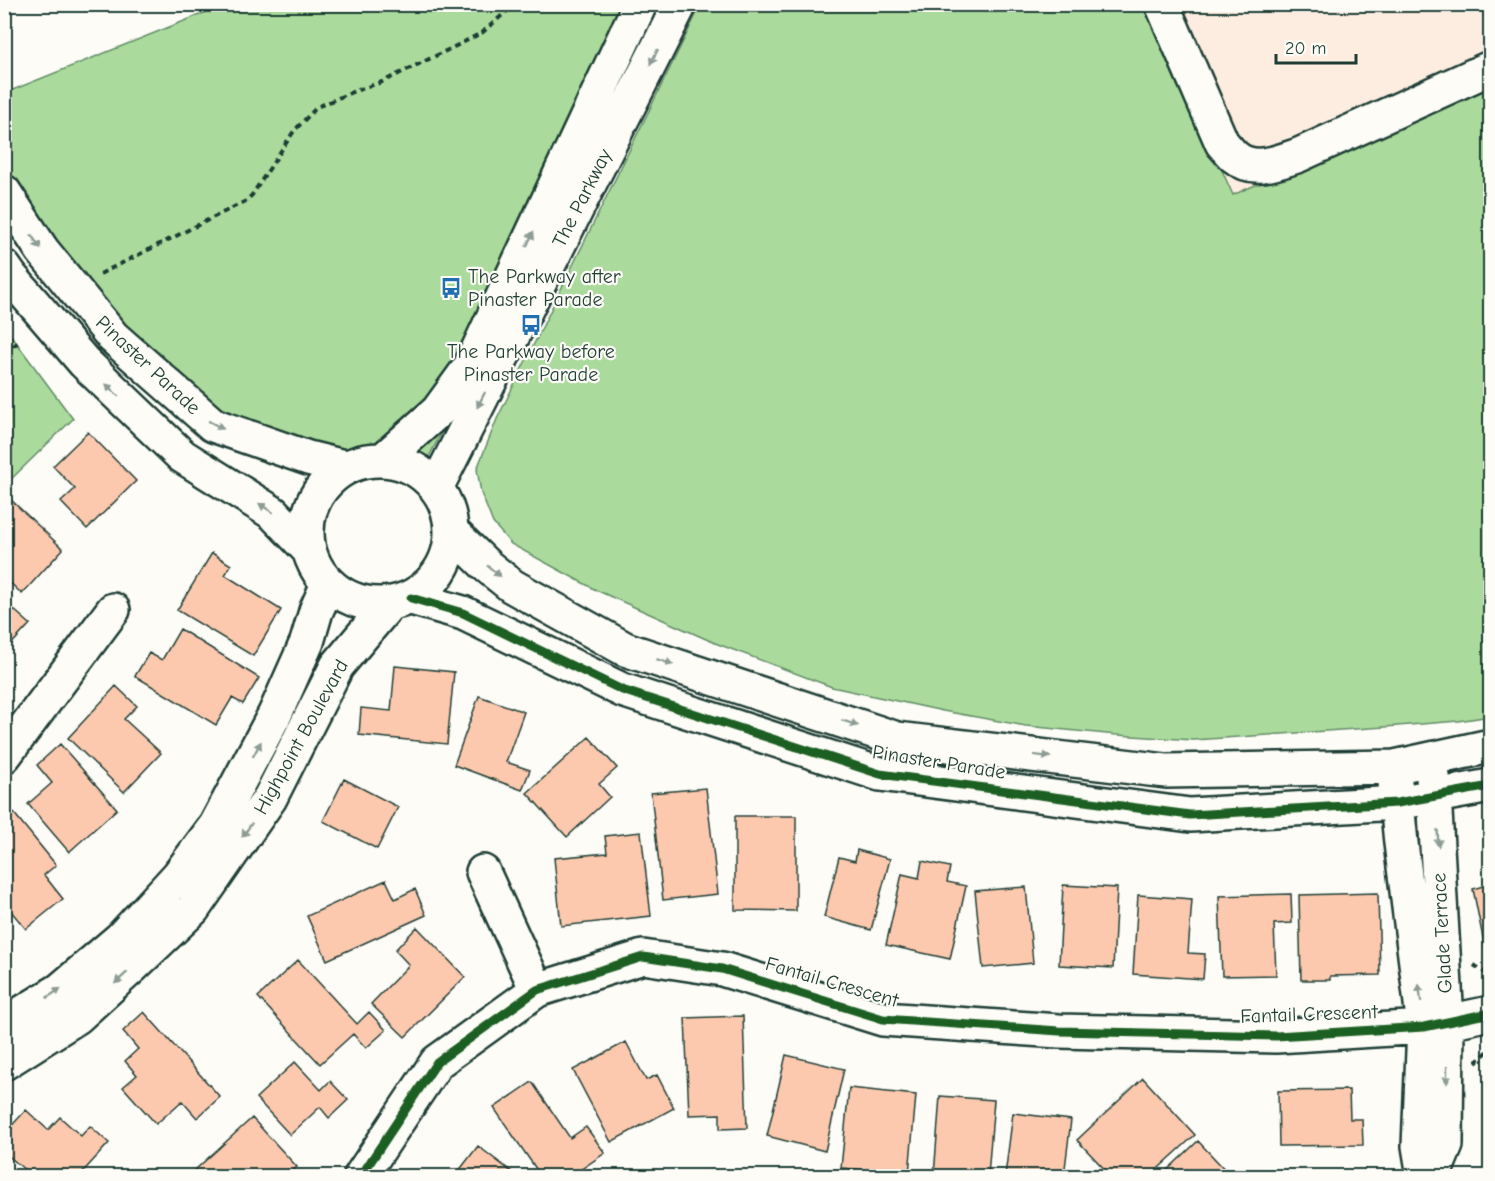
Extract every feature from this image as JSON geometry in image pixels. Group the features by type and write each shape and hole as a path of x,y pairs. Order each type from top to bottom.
{"street":[{"name":"The Parkway","path":"384,459 438,411 470,367 640,4"},
{"name":"The Parkway","path":"436,488 680,4"},
{"path":"1162,4 1222,143 1236,158 1251,165 1271,165 1299,155 1491,68"},
{"name":"Pinaster Parade","path":"4,192 42,250 113,337 213,425 308,458 344,467"},
{"name":"Pinaster Parade","path":"4,267 84,362 182,456 273,513 308,549"},
{"path":"384,459 404,463 422,473 436,488 447,508 451,531 448,552 440,570 428,586 400,601 366,604 345,597 328,584 316,568 308,549 306,525 312,502 325,482 344,467 363,460 384,459"},
{"name":"Pinaster Parade","path":"451,531 487,566 512,586 625,649 897,739 1166,771 1394,767 1491,746"},
{"name":"Highpoint Boulevard","path":"4,1024 60,990 121,939 178,876 216,825 275,714 307,642 316,611 328,584"},
{"name":"Pinaster Parade","path":"400,601 463,613 622,690 880,774 1190,815 1396,803 1491,786"},
{"name":"Highpoint Boulevard","path":"4,1063 77,1017 193,909 270,798 337,666 400,601"},
{"path":"4,756 112,610"},
{"name":"Glade Terrace","path":"1431,759 1435,796 1436,1025 1446,1145 1432,1176"},
{"name":"Glade Terrace","path":"1394,767 1396,803 1436,1025 1419,1146 1424,1176"},
{"path":"483,872 537,990"},
{"name":"Fantail Crescent","path":"361,1176 437,1062 537,990 643,957 722,969 883,1019 1059,1031 1276,1036 1436,1025 1491,1013"}],"path":[{"path":"98,274 246,201 294,131 317,107 382,82 464,42 483,32 515,4"},
{"path":"4,352 19,342"}],"shaded area":[{"path":"1145,5 1490,5 1490,93 1234,203"}],"green space":[{"path":"224,5 631,5 497,326 422,470 393,459 344,466 212,427 5,191 5,93"},
{"path":"701,5 1148,5 1233,195 1490,80 1490,716 1385,727 1194,740 1026,726 832,687 715,643 596,590 511,544 493,523 481,493 477,469 497,419"},
{"path":"4,326 73,419 5,485 4,485"}],"building":[{"path":"88,432 136,481 87,529 61,502 75,489 53,466"},
{"path":"9,498 63,549 22,594 4,577 4,503"},
{"path":"212,553 231,565 225,575 281,610 253,656 177,610"},
{"path":"4,601 30,624 4,652"},
{"path":"180,629 259,678 243,704 232,698 216,725 135,676 149,653 162,660"},
{"path":"395,666 454,672 447,744 359,735 361,708 391,711"},
{"path":"116,686 137,706 124,719 161,753 124,792 68,738"},
{"path":"479,696 524,712 506,762 530,770 522,790 454,765"},
{"path":"589,737 617,768 599,784 610,797 567,837 527,793"},
{"path":"60,744 117,809 69,852 28,804 52,783 37,765"},
{"path":"344,779 398,807 377,849 323,821"},
{"path":"706,788 718,894 663,900 651,793"},
{"path":"13,812 56,865 44,875 63,899 26,929 4,903 4,819"},
{"path":"735,816 796,816 796,911 735,910"},
{"path":"641,832 651,916 561,926 554,858 607,853 605,836"},
{"path":"857,850 890,859 871,930 824,917 839,857 855,861"},
{"path":"922,861 950,867 947,882 966,886 950,959 886,945 902,874 919,878"},
{"path":"386,880 395,899 415,889 426,915 327,960 307,916"},
{"path":"1490,884 1490,962 1488,963 1473,889"},
{"path":"1063,885 1117,888 1113,968 1059,965"},
{"path":"1026,887 1033,963 983,968 975,891"},
{"path":"1378,893 1380,975 1330,976 1330,980 1301,980 1299,895"},
{"path":"1291,894 1292,923 1274,924 1276,975 1222,976 1219,896"},
{"path":"1138,895 1192,899 1188,953 1205,954 1203,979 1133,974"},
{"path":"417,927 465,977 405,1037 371,1004 409,965 395,950"},
{"path":"298,960 357,1024 369,1012 386,1030 366,1048 353,1034 320,1064 258,997"},
{"path":"144,1012 220,1097 197,1118 182,1101 156,1124 123,1087 137,1075 125,1061 138,1049 123,1031"},
{"path":"743,1016 747,1128 720,1129 720,1114 689,1115 685,1018"},
{"path":"626,1042 646,1080 657,1075 674,1108 611,1142 573,1070"},
{"path":"786,1055 844,1069 825,1151 767,1136"},
{"path":"295,1062 321,1090 330,1081 348,1100 329,1118 320,1107 290,1135 256,1098"},
{"path":"1143,1078 1195,1135 1150,1176 1111,1176 1077,1140"},
{"path":"532,1082 570,1138 586,1127 605,1153 571,1176 541,1176 494,1108"},
{"path":"849,1088 916,1095 909,1174 841,1168"},
{"path":"1349,1090 1350,1119 1362,1119 1363,1145 1279,1146 1278,1091"},
{"path":"940,1096 994,1100 988,1176 934,1176"},
{"path":"26,1110 48,1130 60,1117 81,1136 90,1126 109,1143 79,1176 32,1176 4,1152 4,1134"},
{"path":"1013,1113 1071,1120 1064,1176 1005,1176"},
{"path":"252,1118 297,1167 287,1176 201,1176 195,1170"},
{"path":"1198,1141 1231,1176 1161,1176"},
{"path":"478,1146 517,1176 455,1176"},
{"path":"1338,1175 1338,1176 1284,1176"}],"cycle path":[{"path":"411,598 463,613 622,690 880,774 1190,815 1397,803 1490,786"},
{"path":"361,1176 437,1062 537,990 643,957 722,969 883,1019 1059,1031 1276,1036 1424,1027 1490,1013"}],"place":[{"name":"The Parkway after Pinaster Parade","path":"451,288"},
{"name":"The Parkway before Pinaster Parade","path":"531,325"}]}
